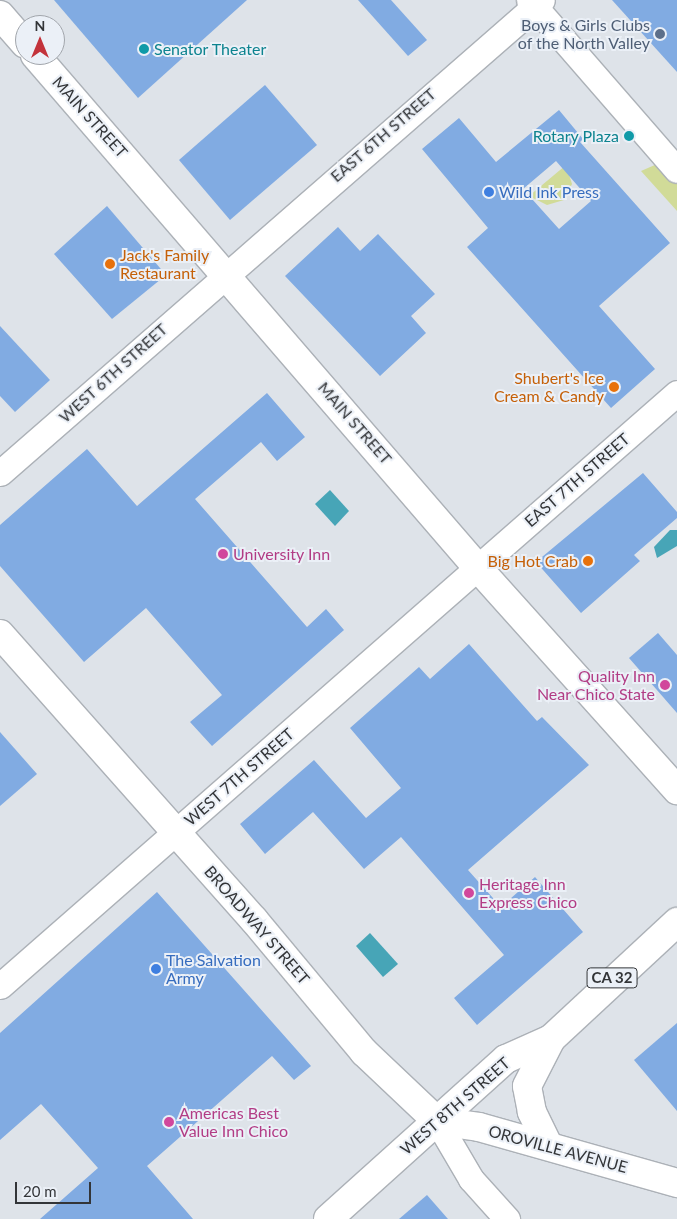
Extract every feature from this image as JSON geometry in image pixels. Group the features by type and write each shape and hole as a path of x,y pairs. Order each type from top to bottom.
{"main road":[{"path":"0,15 15,32"},
{"name":"MAIN STREET","path":"44,65 226,272 478,567 677,790"},
{"name":"BROADWAY STREET","path":"0,634 176,832 364,1052 437,1121"},
{"name":"WEST 8TH STREET","path":"328,1219 506,1059 551,1039 677,922"},
{"path":"548,1145 532,1112 527,1086 551,1039"},
{"name":"OROVILLE AVENUE","path":"437,1121 548,1145 677,1183"}],"street":[{"path":"536,2 574,50 677,170"},
{"name":"EAST 6TH STREET","path":"226,272 536,2"},
{"name":"WEST 6TH STREET","path":"0,473 226,272"},
{"name":"EAST 7TH STREET","path":"478,567 677,393"},
{"name":"WEST 7TH STREET","path":"0,986 478,567"},
{"name":"BROADWAY STREET","path":"437,1121 471,1179 507,1219"}],"green space":[{"path":"664,161 677,165 677,211 641,171"},
{"path":"566,165 572,184 564,200 547,205 529,196"}],"water":[{"path":"330,490 349,511 335,526 315,504"},
{"path":"670,530 677,530 677,546 657,558 654,547"},
{"path":"370,933 398,964 383,977 356,946"}],"building":[{"name":"Senator Theater","path":"54,0 247,0 138,98"},
{"path":"358,0 391,0 427,40 408,56"},
{"name":"Boys & Girls Clubs of the North Valley","path":"612,0 677,0 677,72"},
{"path":"265,85 317,145 230,220 179,160"},
{"path":"559,110 583,139 580,142 670,243 599,306 655,369 611,408 467,247 488,228 422,149 459,118 496,162","holes":["556,161 591,201 559,229 523,189"]},
{"name":"Jack's Family Restaurant","path":"107,206 166,275 112,319 54,254"},
{"path":"338,227 360,251 378,234 435,294 411,316 426,333 380,376 285,276"},
{"path":"0,326 50,380 15,412 0,396"},
{"path":"267,393 305,437 277,461 261,442 195,499 307,627 326,609 344,630 212,746 190,722 222,695 146,608 84,662 0,566 0,525 87,449 137,506"},
{"name":"Big Hot Crab","path":"643,473 677,512 677,518 634,555 640,561 581,613 536,562"},
{"name":"Quality Inn Near Chico State","path":"658,633 677,655 677,713 629,658"},
{"path":"469,644 537,721 542,717 589,765 468,870 501,907 535,877 583,932 477,1025 454,998 504,955 401,837 364,869 313,812 265,854 240,824 314,760 366,818 401,788 350,728 419,667 430,679"},
{"path":"0,732 37,774 0,806"},
{"path":"157,892 311,1066 294,1080 272,1056 147,1166 193,1219 40,1219 98,1168 41,1104 0,1140 0,1033"},
{"path":"677,1023 677,1111 634,1060"},
{"path":"427,1195 448,1219 399,1219"}],"place":[{"name":"Boys & Girls Clubs of the North Valley","path":"660,34"},
{"name":"Senator Theater","path":"144,49"},
{"name":"Rotary Plaza","path":"629,136"},
{"name":"Wild Ink Press","path":"489,192"},
{"name":"Jack's Family Restaurant","path":"110,264"},
{"name":"Shubert's Ice Cream & Candy","path":"614,387"},
{"name":"University Inn","path":"223,554"},
{"name":"Big Hot Crab","path":"588,561"},
{"name":"Quality Inn Near Chico State","path":"665,685"},
{"name":"Heritage Inn Express Chico","path":"469,893"},
{"name":"The Salvation Army","path":"156,969"},
{"name":"Americas Best Value Inn Chico","path":"169,1122"}]}
